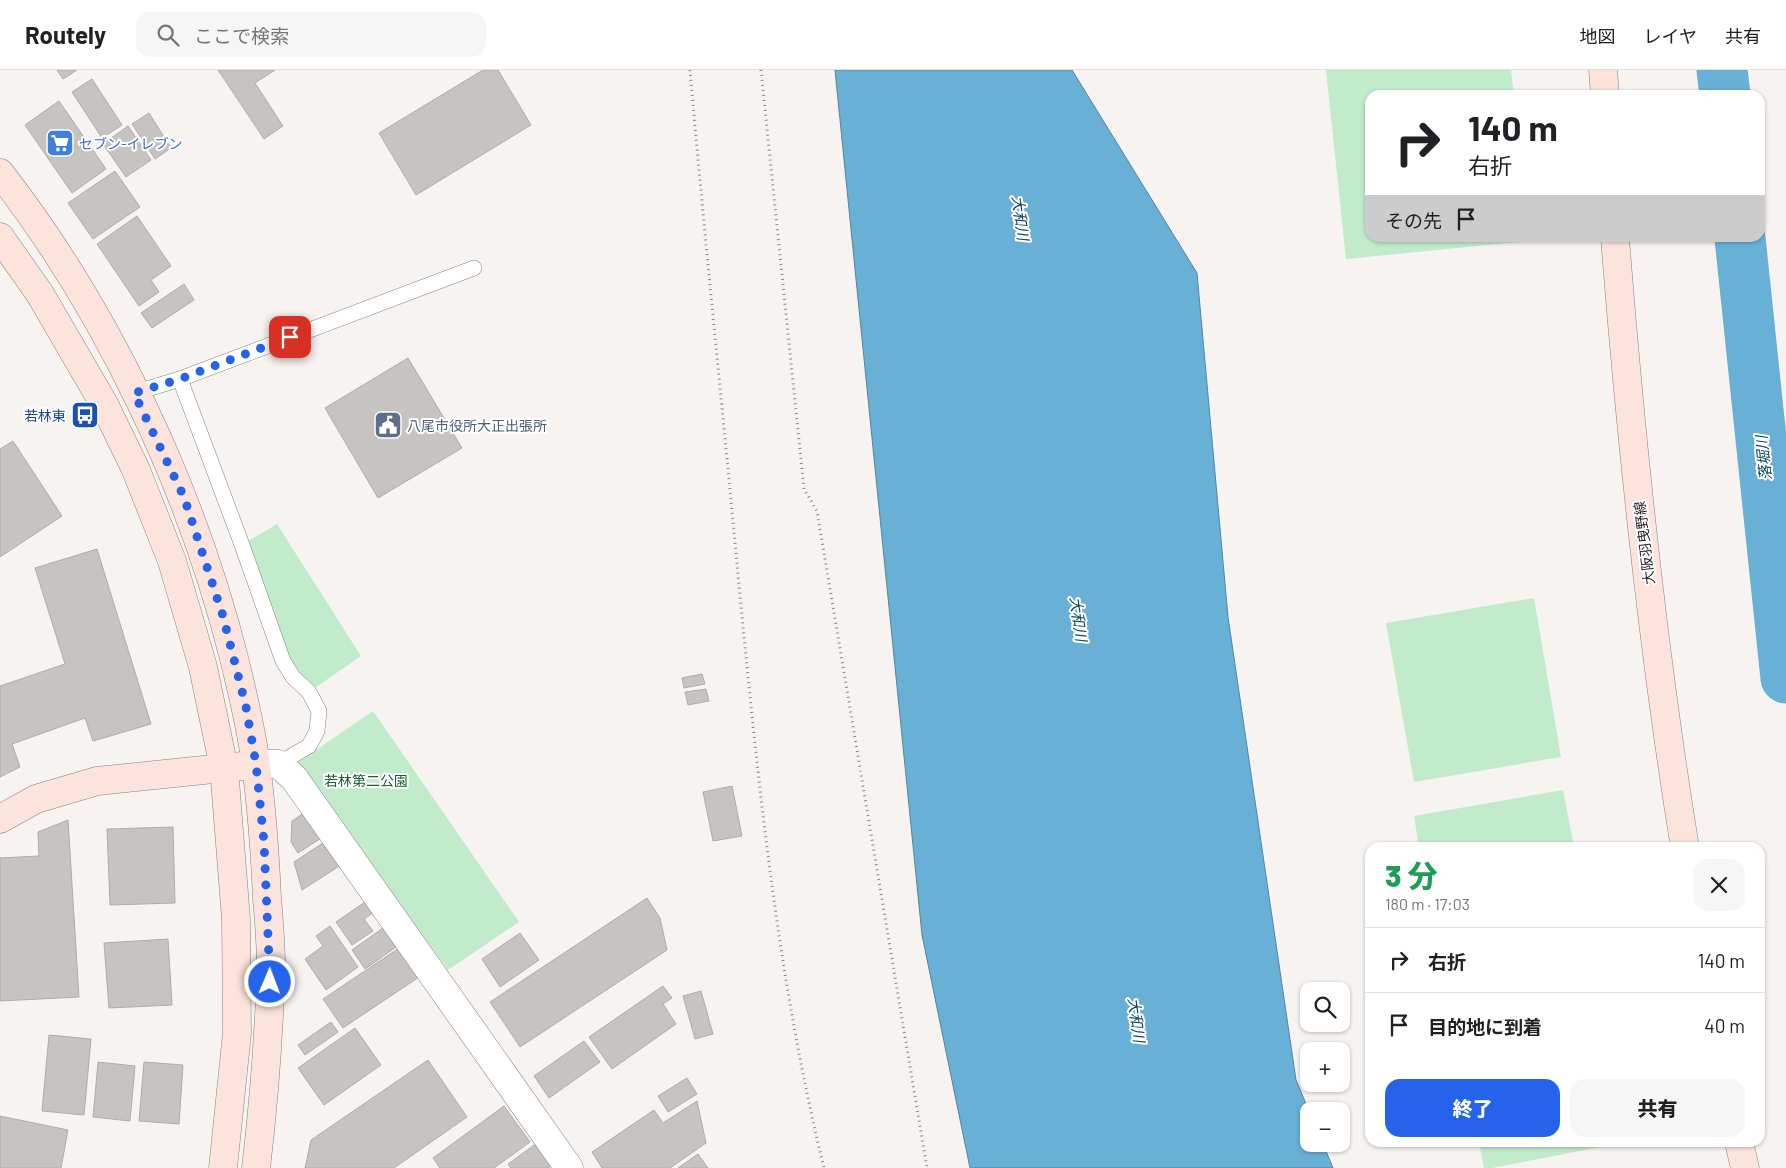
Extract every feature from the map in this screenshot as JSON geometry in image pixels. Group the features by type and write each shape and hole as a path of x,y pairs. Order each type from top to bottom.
{"street":[{"path":"1603,70 1604,90"},
{"path":"0,173 26,207 78,284 134,393 184,497 223,616 246,707 267,764 264,842 271,964 266,1085 256,1168"},
{"path":"0,237 40,294 99,395 136,470 174,570 203,667 224,768 236,919 237,1033 223,1168"},
{"name":"大阪羽曳野線","path":"1616,242 1630,426 1666,731 1684,842"},
{"path":"0,819 36,799 97,781 267,764 294,778 569,1168"},
{"path":"1740,1147 1745,1168"}],"lane":[{"path":"134,393 180,379 474,268"},
{"path":"180,379 283,661 294,677 309,692 319,711 317,732 309,746 267,764"}],"path":[{"path":"690,70 712,325 761,812 789,998 824,1168"},
{"path":"761,70 804,489 817,511 927,1168"}],"green space":[{"path":"1326,70 1511,70 1513,90 1365,90 1365,242 1519,242 1346,259"},
{"path":"277,524 361,656 309,692 293,677 242,545"},
{"path":"1534,598 1561,757 1414,782 1386,623"},
{"name":"若林第二公園","path":"373,711 519,922 448,970 297,763"},
{"path":"1563,790 1573,842 1418,842 1414,816"},
{"path":"1480,1147 1600,1147 1492,1168 1484,1168"}],"water":[{"name":"大和川","path":"835,70 1072,70 1197,273 1228,617 1296,1080 1305,1102 1300,1102 1300,1152 1326,1152 1333,1168 970,1168 922,935"}],"building":[{"path":"57,70 77,70 63,79"},
{"path":"218,70 275,70 255,83 283,126 264,139"},
{"path":"483,70 498,70 531,125 416,195 379,133"},
{"path":"92,79 122,125 102,138 72,92"},
{"path":"59,101 106,169 72,193 25,125"},
{"path":"149,113 171,148 155,159 132,124"},
{"path":"128,126 151,160 126,177 103,144"},
{"path":"115,171 140,207 93,239 68,203"},
{"path":"137,216 171,266 151,280 159,292 139,306 97,244"},
{"path":"184,284 194,300 152,328 141,313"},
{"name":"八尾市役所大正出張所","path":"408,358 462,448 378,498 325,408"},
{"path":"13,441 62,516 0,557 0,449"},
{"path":"97,549 151,724 93,741 85,718 12,744 20,767 0,777 0,686 65,664 35,568"},
{"path":"702,674 705,684 684,688 682,678"},
{"path":"706,689 709,701 688,705 685,692"},
{"path":"732,786 742,836 713,841 703,792"},
{"path":"307,811 323,837 298,853 291,842 292,821"},
{"path":"68,820 79,997 0,1001 0,858 39,856 38,832"},
{"path":"173,827 175,903 110,905 107,829"},
{"path":"326,841 341,865 302,890 294,862"},
{"path":"647,898 660,918 667,950 520,1047 490,1002"},
{"path":"365,902 373,913 364,919 373,931 352,945 336,922"},
{"path":"330,926 358,967 326,990 305,959 323,946 316,936"},
{"path":"383,928 396,947 365,969 352,950"},
{"path":"520,933 539,960 500,987 482,959"},
{"path":"168,939 172,1005 109,1008 104,943"},
{"path":"399,948 419,977 343,1028 323,999"},
{"path":"663,986 672,998 663,1004 676,1024 612,1069 589,1037"},
{"path":"701,991 713,1034 695,1039 683,996"},
{"path":"331,1022 338,1032 305,1055 298,1045"},
{"path":"355,1028 381,1065 324,1105 298,1068"},
{"path":"49,1035 91,1039 84,1115 42,1111"},
{"path":"584,1041 600,1062 549,1098 534,1076"},
{"path":"428,1060 467,1117 394,1168 305,1168 311,1140"},
{"path":"98,1062 135,1066 130,1121 93,1117"},
{"path":"144,1062 183,1065 179,1124 139,1121"},
{"path":"687,1078 697,1094 668,1112 658,1096"},
{"path":"697,1101 706,1143 670,1168 602,1168 592,1152 654,1110 663,1123"},
{"path":"504,1106 530,1142 494,1168 440,1168 433,1158"},
{"path":"0,1116 68,1130 61,1168 0,1168"},
{"path":"537,1143 552,1165 548,1168 511,1168 508,1164"},
{"path":"698,1154 708,1168 678,1168"}],"waterway":[{"name":"落堀川","path":"1722,70 1724,90"},
{"name":"落堀川","path":"1740,242 1786,678"}],"place":[{"name":"セブン-イレブン","path":"60,143"},
{"name":"若林東","path":"85,415"},
{"name":"八尾市役所大正出張所","path":"388,425"}],"route":[{"path":"270,982 271,964 264,842 256,764 246,707 223,616 184,497 134,393 180,379 290,337"}]}
